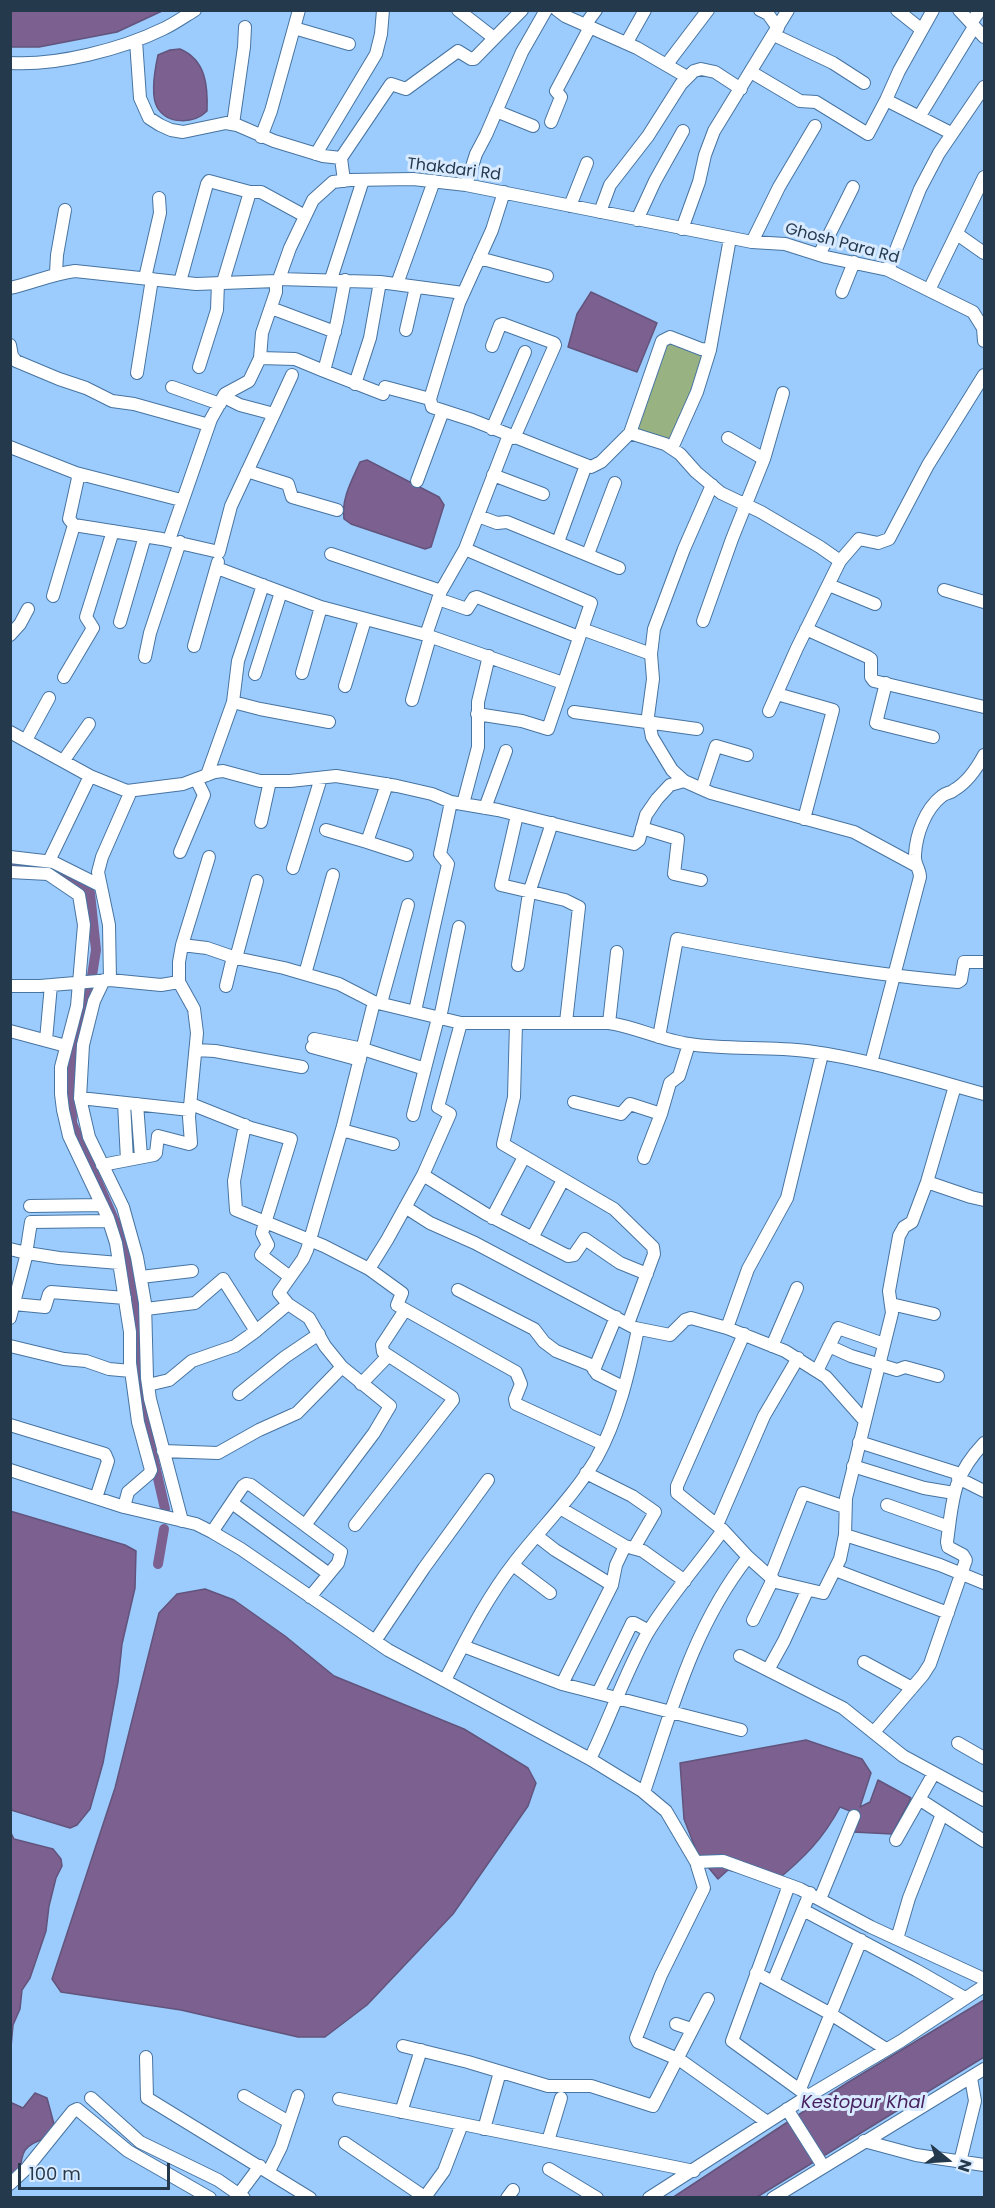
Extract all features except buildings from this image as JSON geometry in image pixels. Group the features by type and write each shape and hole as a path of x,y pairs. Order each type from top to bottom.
{"street":[{"path":"10,63 35,62 87,54 136,41 166,28 195,10"},
{"path":"261,136 271,111 299,10"},
{"path":"316,154 376,54 383,10"},
{"path":"458,10 494,38"},
{"path":"344,181 341,159 391,84 406,89 458,51 472,60 522,10"},
{"path":"466,185 476,154 522,52 546,10"},
{"path":"557,10 587,26 627,42 687,77"},
{"path":"551,122 561,97 556,91 596,10"},
{"path":"627,42 645,10"},
{"path":"667,64 708,10"},
{"path":"760,10 768,14 776,32 864,83"},
{"path":"682,229 714,131 788,10"},
{"path":"897,10 922,30"},
{"path":"751,72 800,101 816,102 868,134 933,10"},
{"path":"959,10 984,37"},
{"path":"919,117 980,10"},
{"path":"233,124 245,27"},
{"path":"294,28 349,44"},
{"path":"136,41 140,98 149,118 171,130 183,132 206,126 233,124 316,154 341,159"},
{"path":"600,212 610,185 648,136 687,77 694,71 707,70 715,72 741,89"},
{"path":"888,270 920,189 951,133 984,87"},
{"path":"886,100 951,133"},
{"path":"496,111 533,126"},
{"path":"752,242 783,178 815,126"},
{"path":"637,220 655,181 683,131"},
{"path":"570,206 587,163"},
{"path":"929,290 984,177"},
{"name":"Thakdari Rd","path":"260,358 262,333 276,292 277,280 313,200 333,182 413,179 466,185 733,239"},
{"path":"331,279 363,180"},
{"path":"396,284 434,181"},
{"path":"180,282 208,182 250,192 261,192 305,216"},
{"path":"819,255 854,187"},
{"path":"198,367 217,310 221,282 250,192"},
{"path":"504,192 492,230 463,293 430,399 432,407 472,420 591,467 600,462 630,433 662,341 670,337 701,349 710,350"},
{"path":"137,373 148,278 160,213 159,198"},
{"path":"56,273 65,210"},
{"path":"957,234 984,253"},
{"path":"672,448 697,392 710,350 733,239"},
{"name":"Ghosh Para Rd","path":"733,239 786,244 819,255 888,270 973,312 984,332"},
{"path":"479,258 547,276"},
{"path":"842,292 854,262"},
{"path":"10,288 32,284 56,273 75,271 180,282 331,279 380,282 463,293"},
{"path":"324,371 335,332 345,280"},
{"path":"355,384 369,338 380,282"},
{"path":"406,330 416,287"},
{"path":"271,308 335,332"},
{"path":"412,700 439,595 465,549 493,475 555,345 501,324 492,346"},
{"path":"10,345 12,356 16,361 86,388 112,401 134,404 209,424"},
{"path":"492,429 525,352"},
{"path":"145,657 182,500 209,424 222,400 249,381 260,358 295,359 355,384 430,399"},
{"path":"194,646 218,568 219,552 231,506 292,375"},
{"path":"769,711 840,561 859,539 879,543 889,539 927,465 984,375"},
{"path":"172,387 274,414"},
{"path":"703,621 728,548 764,459 783,393"},
{"path":"417,481 443,411"},
{"path":"630,433 672,448 721,493 747,505 840,561"},
{"path":"728,438 764,459"},
{"path":"10,447 76,473 182,500"},
{"path":"558,542 586,465"},
{"path":"247,471 288,484 292,497 337,510"},
{"path":"76,473 78,477 69,519 74,525 174,541 219,552"},
{"path":"493,475 543,494"},
{"path":"588,554 615,483"},
{"path":"712,485 684,549 654,629 649,722 652,737 672,770 684,781 804,819 854,832 915,865 920,871 871,1063"},
{"path":"478,516 497,524 507,522 619,568"},
{"path":"53,596 74,525"},
{"path":"64,676 93,628 86,617 112,531"},
{"path":"120,622 145,536"},
{"path":"465,549 591,603 548,729 477,714"},
{"path":"331,554 439,595 468,609 477,597 580,633 651,654"},
{"path":"218,568 321,607 428,636 563,682"},
{"path":"180,852 204,795 201,777 233,702 238,661 263,585"},
{"path":"828,585 875,604"},
{"path":"944,590 984,602"},
{"path":"255,674 281,592"},
{"path":"302,673 321,607"},
{"path":"10,635 28,609"},
{"path":"345,686 365,620"},
{"path":"806,629 871,659 872,680 984,707"},
{"path":"415,1011 448,864 440,854 478,747 479,688 489,656"},
{"path":"886,683 876,723 933,737"},
{"path":"777,694 833,710 804,819"},
{"path":"26,740 49,698"},
{"path":"233,702 329,722"},
{"path":"574,712 697,729"},
{"path":"64,760 88,724"},
{"path":"10,732 90,776 127,791 183,784 223,771 260,781 336,776 432,794 457,803 552,823 634,844 639,840 646,815 657,799 670,785 684,781"},
{"path":"702,788 716,746 747,755"},
{"path":"486,808 506,751"},
{"path":"915,865 918,833 927,814 941,796 956,789 974,773 984,755"},
{"path":"49,861 90,776"},
{"path":"293,868 321,778"},
{"path":"261,822 270,781"},
{"path":"367,843 387,784"},
{"path":"131,791 102,857 98,872 109,925 105,980 94,1001 83,1045 80,1098 89,1137 123,1207 138,1257 146,1309 148,1384 182,1521"},
{"path":"517,815 501,883 503,886 576,903 579,906 566,1022"},
{"path":"518,965 529,892 552,823"},
{"path":"642,828 678,839 674,874 701,880"},
{"path":"326,830 407,855"},
{"path":"10,857 49,861 101,886"},
{"path":"102,1166 155,1154 156,1138 159,1136 191,1144 190,1107 196,1050 196,1016 179,982 179,962 208,857"},
{"path":"10,872 48,874 79,895 84,926 82,983 66,1046 61,1085 63,1110 69,1136 109,1221 119,1263 130,1332 131,1371 138,1422 151,1470 128,1492 124,1507"},
{"path":"305,974 333,875"},
{"path":"226,986 257,881"},
{"path":"305,1524 390,1409 389,1404 342,1367 329,1351 309,1318 288,1304 279,1293 303,1259 310,1241 361,1055 408,905"},
{"path":"413,1115 439,1018 459,927"},
{"path":"659,1037 677,939 771,958 894,977 960,982 964,962 984,962"},
{"path":"182,945 207,948 305,974 339,984 378,1002 461,1023 609,1023 689,1044 763,1047 871,1063 984,1094"},
{"path":"609,1023 617,952"},
{"path":"10,986 105,980 161,985 179,982"},
{"path":"46,1040 51,985"},
{"path":"369,1269 423,1175 450,1114 438,1107 461,1023"},
{"path":"445,1680 477,1620 513,1565 560,1508 586,1473 603,1444 623,1387 633,1326 654,1254 653,1247 614,1209 503,1144 514,1097 516,1023"},
{"path":"10,1031 66,1046"},
{"path":"313,1043 425,1069"},
{"path":"644,1158 670,1083 679,1076 689,1044"},
{"path":"196,1050 215,1051 302,1067"},
{"path":"727,1328 748,1269 787,1198 822,1054"},
{"path":"744,1334 676,1490 772,1578 783,1585 823,1593 835,1570 844,1535 845,1507 853,1467 892,1313 889,1291 899,1236 904,1227 911,1223 927,1182 955,1086"},
{"path":"80,1098 130,1104 190,1107 291,1140 262,1233 268,1245 261,1255 290,1277"},
{"path":"574,1102 621,1114 630,1104 661,1114"},
{"path":"130,1104 141,1157"},
{"path":"127,1160 130,1104"},
{"path":"245,1125 234,1181 236,1210 266,1221 369,1269 402,1292 396,1304 514,1371 521,1384 515,1399 516,1404 603,1444"},
{"path":"342,1130 393,1144"},
{"path":"492,1218 524,1157"},
{"path":"423,1175 492,1218 570,1256 574,1255 585,1239 620,1263 647,1274"},
{"path":"532,1238 564,1180"},
{"path":"927,1182 984,1200"},
{"path":"30,1206 102,1205"},
{"path":"405,1207 430,1223 475,1243 633,1326 670,1335 686,1320 692,1318 744,1334 798,1358 831,1382 864,1420"},
{"path":"10,1318 26,1254 31,1222 109,1221"},
{"path":"10,1249 26,1254 119,1263"},
{"path":"141,1277 192,1271"},
{"path":"146,1309 195,1303 223,1279 256,1331"},
{"path":"772,1346 797,1288"},
{"path":"458,1290 534,1329 544,1342 556,1351 592,1365 597,1374 604,1379 623,1387"},
{"path":"13,1299 45,1307 51,1293 125,1298"},
{"path":"148,1384 169,1380 192,1361 235,1346 288,1304"},
{"path":"891,1304 934,1314"},
{"path":"355,1525 453,1400 452,1397 383,1352 382,1345 405,1310"},
{"path":"594,1370 616,1317"},
{"path":"817,1371 838,1328 884,1344"},
{"path":"239,1394 285,1357 319,1334"},
{"path":"10,1346 64,1359 86,1361 106,1368 131,1371"},
{"path":"829,1346 851,1356 897,1370 905,1367 938,1376"},
{"path":"361,1384 388,1356"},
{"path":"590,1759 649,1631 720,1528 764,1416 798,1358"},
{"path":"163,1450 218,1453 259,1430 297,1413 342,1367"},
{"path":"10,1425 105,1454 108,1461 96,1498"},
{"path":"859,1442 959,1476 984,1491"},
{"path":"874,1732 930,1664 966,1557 948,1547 946,1542 954,1493 959,1476 984,1445"},
{"path":"853,1467 924,1488 954,1493"},
{"path":"10,1470 124,1507 182,1521 212,1532 241,1549 375,1641 590,1759 644,1792 666,1811 696,1862 703,1881 703,1893 662,1976 636,2038 642,2045 677,2059 767,2122"},
{"path":"562,1684 612,1585 616,1565 655,1512 632,1496 586,1473"},
{"path":"375,1641 424,1568 488,1480"},
{"path":"212,1532 243,1486 249,1484 341,1552 338,1563 310,1597"},
{"path":"753,1620 772,1578 803,1493 845,1507"},
{"path":"232,1503 329,1574"},
{"path":"887,1505 949,1527"},
{"path":"560,1508 629,1547 642,1551 685,1581"},
{"path":"844,1535 904,1553 984,1583"},
{"path":"537,1536 555,1550 612,1585"},
{"path":"644,1792 670,1713 700,1634 729,1583 748,1557"},
{"path":"513,1565 550,1593"},
{"path":"835,1570 948,1613"},
{"path":"768,1670 807,1591"},
{"path":"598,1693 632,1623 649,1631"},
{"path":"463,1646 562,1684 741,1730"},
{"path":"740,1656 843,1708 899,1753 984,1800"},
{"path":"864,1662 912,1688"},
{"path":"958,1743 984,1758"},
{"path":"896,1840 934,1773"},
{"path":"919,1799 984,1841"},
{"path":"897,1939 909,1898 942,1814"},
{"path":"773,1982 802,1910 815,1896 854,1816"},
{"path":"696,1862 723,1861 789,1885 815,1896 870,1928 984,1979"},
{"path":"789,1885 732,2039 733,2043 804,2093"},
{"path":"802,1910 965,1998"},
{"path":"804,2093 830,2014 861,1940"},
{"path":"756,1973 830,2014 886,2049"},
{"path":"649,2198 787,2109 804,2093 886,2049 984,1986"},
{"path":"403,2046 548,2086 591,2086 651,2106 708,1999"},
{"path":"676,2024 691,2030"},
{"path":"401,2112 422,2050"},
{"path":"146,2057 147,2098 265,2168 310,2198"},
{"path":"773,2198 984,2069"},
{"path":"484,2129 500,2072"},
{"path":"960,2162 975,2101 971,2078"},
{"path":"244,2096 289,2122"},
{"path":"91,2098 140,2142 209,2176 242,2196 281,2147 298,2096"},
{"path":"548,2141 561,2098"},
{"path":"339,2099 694,2171"},
{"path":"10,2184 27,2168 73,2110 77,2109 138,2157 210,2198"},
{"path":"787,2109 823,2166"},
{"path":"345,2143 426,2197 444,2171 462,2124"},
{"path":"864,2141 916,2155 984,2165"},
{"path":"549,2169 597,2198"}],"green space":[{"path":"671,341 704,354 698,375 671,440 668,441 638,430 667,344"}],"water":[{"path":"11,10 162,11 117,32 39,47 11,47"},
{"path":"180,49 189,54 200,67 207,92 207,111 195,118 181,121 161,113 154,95 158,55"},
{"path":"591,292 657,323 637,372 568,347 577,314"},
{"path":"367,460 439,497 444,505 431,547 425,549 351,524 344,519 344,504 351,483 360,462"},
{"path":"10,1511 125,1545 136,1551 135,1588 122,1644 118,1682 103,1763 90,1809 77,1825 70,1828 11,1810"},
{"path":"205,1589 234,1600 285,1636 334,1676 464,1729 528,1768 536,1783 528,1806 453,1914 367,2005 325,2037 298,2037 181,2010 61,1992 52,1979 115,1788 159,1613 177,1594"},
{"path":"806,1740 862,1759 871,1773 860,1807 870,1802 878,1780 911,1798 892,1834 853,1832 855,1813 840,1807 827,1829 812,1847 776,1881 728,1870 718,1879 698,1855 684,1819 680,1763"},
{"path":"11,1833 14,1839 53,1849 61,1859 62,1866 56,1878 49,1906 46,1931 30,1978 22,1990 20,2009 13,2025 11,2047"},
{"name":"Kestopur Khal","path":"984,2000 984,2057 757,2197 672,2198 847,2083"},
{"path":"35,2093 47,2098 54,2124 46,2138 33,2143 25,2150 21,2160 20,2174 11,2182 11,2105 12,2103 23,2108"}],"waterway":[{"path":"10,862 57,871 90,893 96,950 91,982 71,1053 72,1123 122,1238 134,1291 138,1372 144,1417 165,1509"},
{"path":"158,1564 164,1529"}]}
